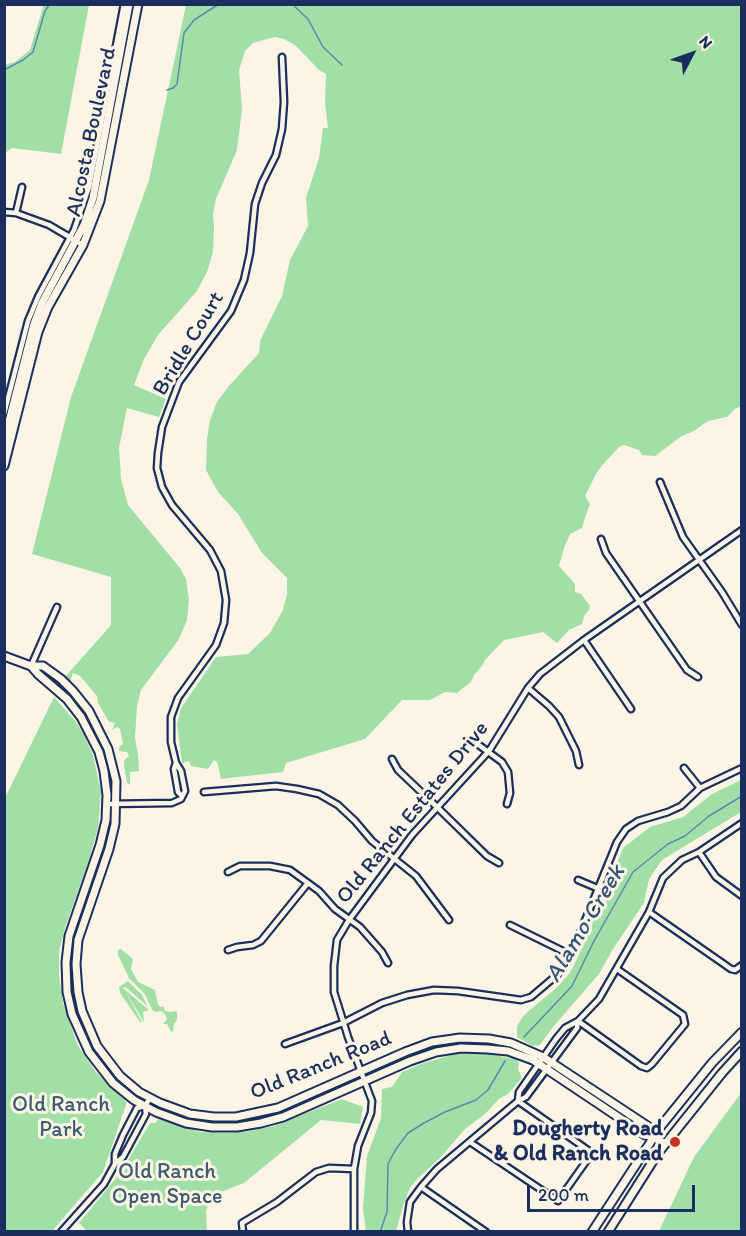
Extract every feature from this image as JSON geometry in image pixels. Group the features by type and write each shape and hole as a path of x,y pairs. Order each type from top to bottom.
{"street":[{"name":"Alcosta Boulevard","path":"4,441 34,324 73,239 89,187 124,4"},
{"name":"Alcosta Boulevard","path":"4,414 28,321 38,297 84,225 93,198 129,4"},
{"name":"Alcosta Boulevard","path":"4,466 38,332 48,307 83,245 100,201 138,4"},
{"name":"Bridle Court","path":"107,804 172,803 180,801 185,791 181,771 176,763 170,731 174,706 216,645 224,623 226,600 221,572 210,550 172,505 162,487 157,468 159,441 166,413 179,382 231,311 244,280 250,253 255,204 262,183 276,155 282,129 284,102 282,57"},
{"path":"16,213 22,187"},
{"path":"4,212 16,213 49,225 83,245"},
{"path":"660,482 683,537 722,592 741,624"},
{"name":"Old Ranch Estates Drive","path":"354,1232 354,1169 358,1146 371,1113 372,1101 334,992 337,940 393,858 489,751 528,688 557,659 741,530"},
{"path":"601,539 606,553 639,602 687,670 698,677"},
{"path":"31,666 57,607"},
{"path":"584,640 631,709"},
{"name":"Old Ranch Road","path":"4,656 31,666 43,666 61,679 74,691 89,711 108,749 116,781 115,824 109,849 78,940 76,964 78,992 91,1036 106,1060 120,1076 150,1098 190,1114 236,1117 278,1108 432,1042 460,1038 489,1040 511,1043 541,1060 547,1069 645,1135 654,1137 665,1144"},
{"name":"Old Ranch Road","path":"31,666 67,699 91,735 104,771 106,820 100,845 69,936 66,962 67,992 82,1040 114,1083 145,1106 186,1123 213,1127 237,1127 261,1124 284,1117 365,1080 436,1052 461,1048 508,1051 552,1062 649,1127 654,1137"},
{"path":"528,688 559,717 576,751 579,765"},
{"path":"476,743 502,762 508,772 510,793 507,804"},
{"path":"392,759 398,770 487,856 499,863"},
{"path":"684,768 700,788"},
{"path":"285,1044 343,1023 382,1003 407,995 434,990 522,1000 531,997 557,975 571,955 617,842 626,829 638,820 681,806 700,788 741,768"},
{"path":"204,792 276,786 319,794 338,805 372,841 416,876 449,920"},
{"path":"518,1101 519,1092 565,1028 578,1020 599,999 649,912 663,878 682,860 699,852 741,823"},
{"path":"699,852 716,878 741,896"},
{"path":"228,872 240,866 270,866 290,870 319,891 335,909 360,927 382,952 388,963"},
{"path":"578,880 597,888"},
{"path":"228,950 261,941 308,883"},
{"path":"649,912 731,969 735,970 741,965"},
{"path":"510,925 571,955"},
{"path":"578,1020 647,1068 685,1024 683,1015 617,969"},
{"path":"408,1232 410,1202 421,1187 437,1169 518,1101 526,1097 578,1028 578,1020"},
{"path":"592,1232 654,1137 712,1063 741,1032"},
{"path":"608,1232 665,1144 741,1051"},
{"path":"61,1232 104,1184 115,1164 123,1157 146,1114 145,1106 150,1098"},
{"path":"470,1142 558,1201 592,1153 518,1101"},
{"path":"115,1164 115,1154 123,1135 137,1108 145,1106"},
{"path":"243,1232 242,1223 277,1202 316,1172 329,1168 354,1169"},
{"path":"421,1187 486,1232"}],"green space":[{"path":"44,4 89,5 61,154 12,148 5,153 5,65 15,62 30,50"},
{"path":"186,5 741,5 741,406 727,417 708,421 682,436 655,456 642,455 639,450 624,445 619,447 597,472 585,496 590,504 582,528 570,534 559,566 575,584 575,592 581,594 590,606 582,624 569,630 557,643 543,632 504,640 485,660 471,682 457,693 445,692 430,700 402,700 365,739 286,763 283,772 221,779 217,762 214,760 208,769 191,766 189,761 182,763 177,724 181,708 216,657 248,654 270,633 282,612 287,595 287,578 262,553 238,514 218,492 206,470 210,420 217,402 259,353 260,341 282,296 290,260 308,226 306,198 319,158 323,128 328,128 325,104 326,74 319,70 295,45 284,39 275,37 253,43 245,51 239,70 242,109 237,150 216,199 213,214 213,252 207,272 197,291 158,335 144,359 134,385 166,399 159,417 127,408 119,448 121,479 128,505 180,568 186,579 189,600 187,620 179,639 141,690 137,706 135,738 139,771 130,772 130,785 127,783 124,765 124,760 129,756 127,752 119,751 119,747 123,744 120,729 117,727 112,730 115,723 109,722 98,703 97,696 80,676 73,673 70,682 65,677 111,625 111,577 32,554 71,397 149,180"},
{"name":"Old Ranch Park","path":"54,697 84,735 93,755 101,792 98,828 59,952 63,1003 78,1046 96,1072 127,1102 103,1172 52,1231 5,1231 5,796"},
{"path":"741,780 741,812 662,860 649,879 644,903 599,974 540,1045 533,1046 517,1037 517,1026 524,1015 570,973 623,848 650,827 683,817 712,794"},
{"path":"121,949 133,959 131,969 138,982 155,990 158,1005 163,1006 165,1011 177,1012 173,1031 171,1032 167,1024 163,1024 167,1019 165,1014 161,1011 153,1011 144,993 129,978 118,955 118,950"},
{"path":"128,981 142,995 148,1007 123,987 142,1022 120,993 119,987"},
{"path":"124,989 149,1010 143,1012 144,1022"},
{"path":"458,1053 490,1054 514,1059 519,1062 518,1069 522,1078 508,1094 499,1099 486,1113 464,1130 440,1158 417,1179 410,1188 396,1231 366,1231 363,1208 367,1156 381,1118 382,1089 392,1087 402,1072"},
{"path":"741,1093 741,1231 659,1231 694,1157"},
{"name":"Old Ranch Open Space","path":"342,1099 363,1107 360,1124 321,1120 244,1183 216,1194 209,1201 206,1211 207,1231 87,1231 79,1223 121,1172 150,1123 156,1123 158,1119 200,1132 245,1132 274,1126"}],"waterway":[{"path":"4,70 33,52 45,11 50,4"},
{"path":"167,90 177,84 184,33 194,20 219,4"},
{"path":"292,4 308,19 323,47 342,65"},
{"name":"Alamo Creek","path":"524,1037 572,986 594,941 633,872 668,844 685,836 709,816 742,796"},
{"name":"Alamo Creek","path":"380,1232 387,1212 388,1164 396,1149 408,1133 424,1123 476,1100 488,1090 505,1061"}],"place":[{"name":"Dougherty Road & Old Ranch Road","path":"675,1142"}]}
